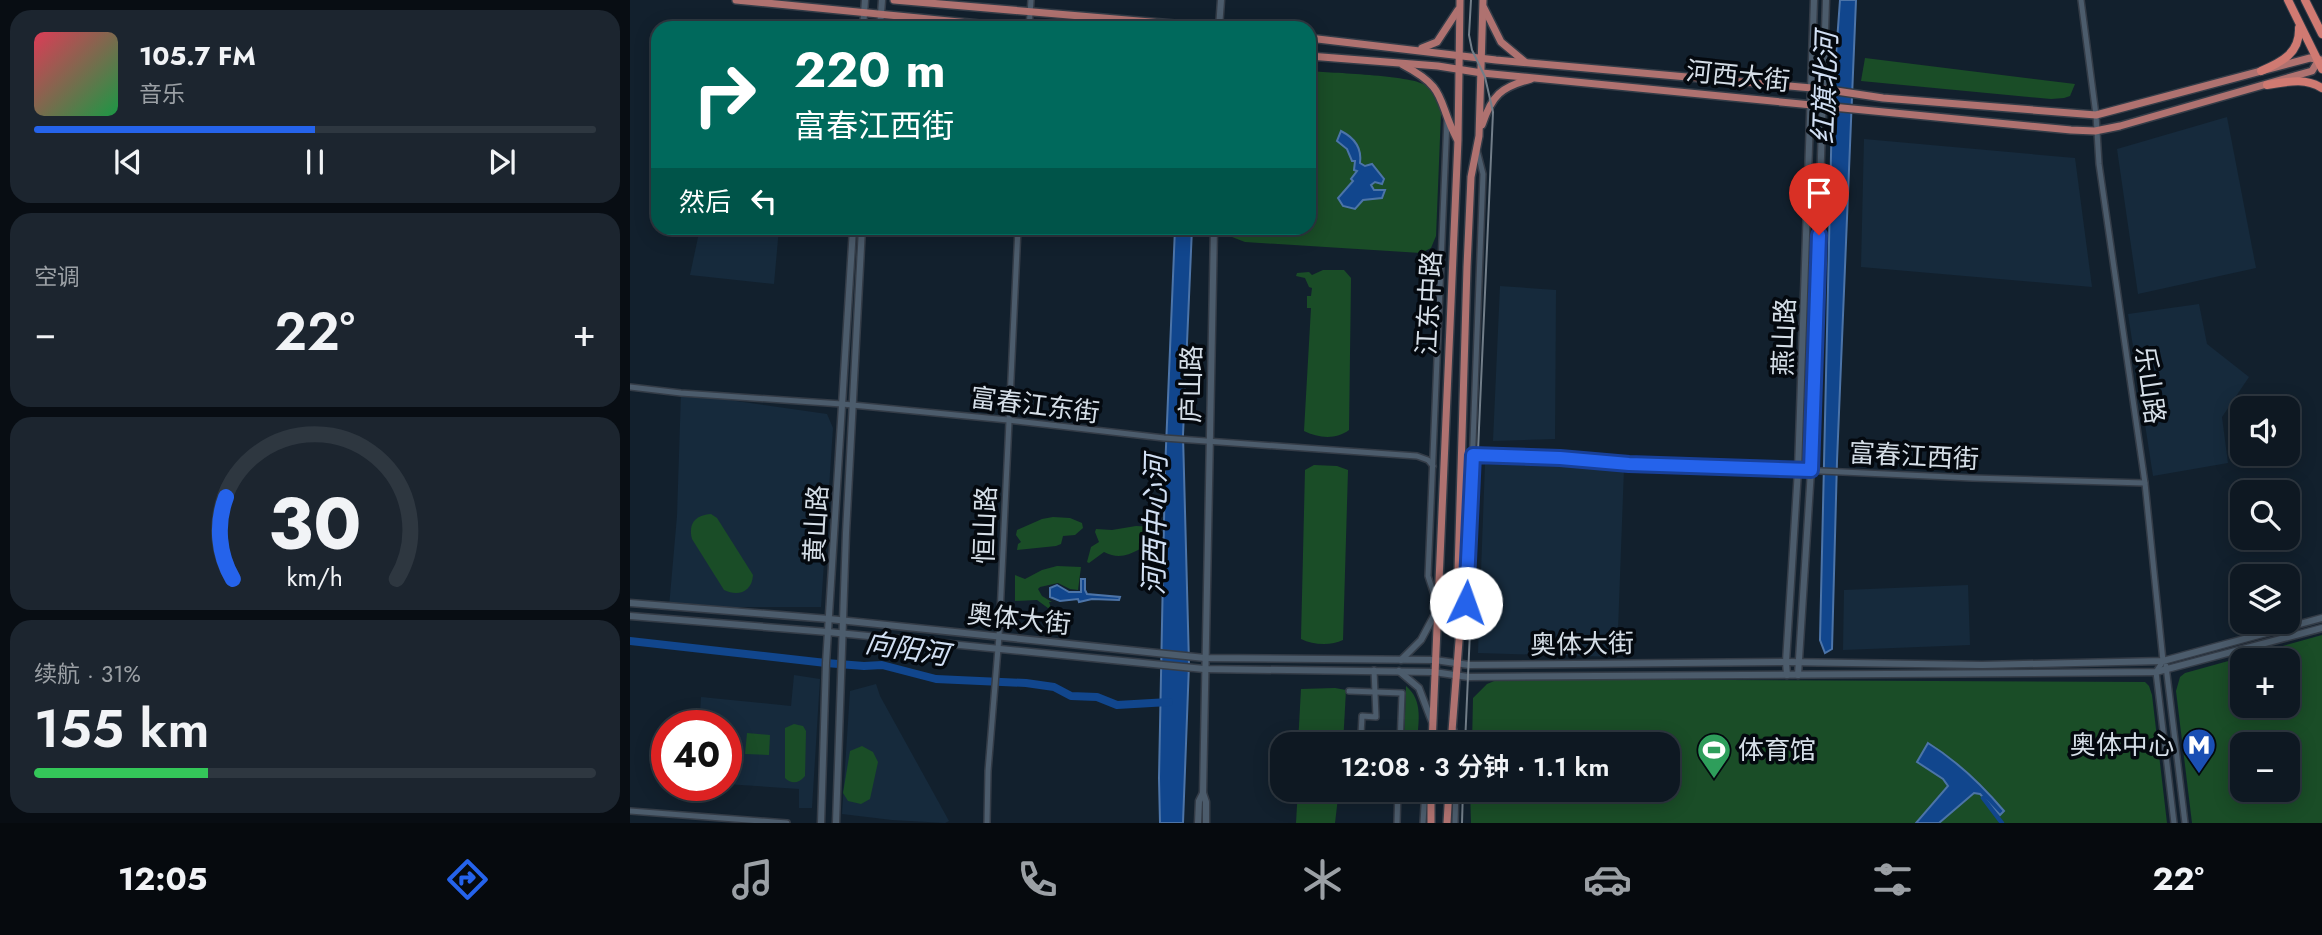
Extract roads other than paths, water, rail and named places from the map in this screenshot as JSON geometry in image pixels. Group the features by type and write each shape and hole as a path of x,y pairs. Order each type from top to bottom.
{"highway":[{"path":"2288,0 2321,63"},
{"path":"2305,0 2322,34"},
{"path":"2262,71 2283,61 2297,46 2299,30 2295,15"},
{"path":"2267,85 2297,80 2308,81 2322,88"}],"main road":[{"path":"736,0 950,21"},
{"path":"863,21 866,0"},
{"path":"880,21 882,0"},
{"path":"894,0 1135,21"},
{"path":"1220,21 1221,0"},
{"name":"燕山路","path":"1787,675 1798,470 1814,0"},
{"name":"燕山路","path":"1798,675 1811,470 1826,0"},
{"path":"1484,2 1501,42 1526,62"},
{"name":"江东中路","path":"1453,732 1460,628 1457,605 1467,267 1471,177 1479,136 1484,2"},
{"path":"1416,50 1437,42 1460,3"},
{"name":"江东中路","path":"1431,732 1458,139 1460,3"},
{"name":"河西大街","path":"1316,39 1482,58 1823,89 1883,98 2096,115 2310,58 2321,63 2312,71 2267,85 2095,131 1316,57"},
{"path":"1399,63 1422,75 1433,85 1458,139"},
{"path":"1479,136 1492,101 1499,92 1519,82 1536,78"},
{"name":"黄山路","path":"821,823 828,632 853,235"},
{"name":"黄山路","path":"836,823 852,405 862,235"},
{"name":"庐山路","path":"1206,823 1203,793 1204,669 1214,235"},
{"name":"奥体大街","path":"630,603 829,619 1205,659 1435,660 1484,664 1786,662 1982,666 2163,661 2322,618"},
{"path":"1401,660 1421,640 1438,609"},
{"name":"奥体大街","path":"630,616 828,632 1204,669 1374,670 1434,672 1468,677 2157,672 2322,628"},
{"path":"1399,671 1419,688 1432,722"},
{"name":"庐山路","path":"1198,823 1199,801 1203,793"},
{"path":"1431,802 1431,823"},
{"path":"1447,823 1448,802"}],"street":[{"path":"1029,21 1031,0"},
{"name":"乐山路","path":"2081,0 2096,115 2095,131 2145,482 2163,661 2167,669 2185,823"},
{"name":"江东中路","path":"1438,609 1428,576 1447,116"},
{"name":"江东中路","path":"1460,628 1466,603 1483,174 1477,150"},
{"name":"恒山路","path":"987,823 988,771 999,636 1018,235"},
{"name":"富春江东街","path":"630,387 842,404 1209,442 1417,456 1428,460 1433,466"},
{"name":"富春江西街","path":"1473,455 1972,478 2145,482"},
{"path":"2163,661 2157,672 2174,823"},
{"path":"1361,732 1362,716 1376,717 1374,670"},
{"path":"1349,691 1402,693 1400,732"},
{"path":"1397,823 1398,802"},
{"path":"1423,823 1424,802"},
{"path":"1455,823 1456,802"},
{"path":"630,811 787,823"}],"water":[{"path":"1840,0 1856,0 1832,649 1825,653 1820,640 1832,111"},
{"path":"1341,131 1356,144 1360,163 1365,166 1372,164 1384,179 1382,184 1375,182 1371,185 1374,190 1385,190 1382,198 1363,200 1355,209 1343,206 1338,198 1353,181 1351,179 1357,171 1354,170 1355,161 1352,161 1347,149 1337,141"},
{"path":"1175,235 1192,235 1183,435 1189,664 1183,823 1160,823 1165,471"},
{"path":"1081,579 1085,579 1087,594 1120,597 1119,600 1092,599 1079,602 1078,599 1060,601 1050,597 1050,588 1057,585 1069,592 1081,592"},
{"path":"1928,743 1969,774 2004,811 2000,815 1980,794 1974,793 1939,823 1916,823 1948,786 1943,779 1917,762"}],"waterway":[{"name":"向阳河","path":"630,641 826,663 882,665 936,679 1026,683 1054,687 1071,696 1097,697 1117,705 1169,702"},
{"path":"1983,798 2002,823"}],"tram line":[{"path":"1466,732 1493,112 1485,77 1472,50 1469,35 1471,0"},
{"path":"1462,823 1463,802"}],"place":[{"name":"奥体中心","path":"2199,775"},
{"name":"体育馆","path":"1714,780"}],"water label":[{"name":"红旗北河","path":"1825,88"},
{"name":"河西中心河","path":"1155,525"}]}
